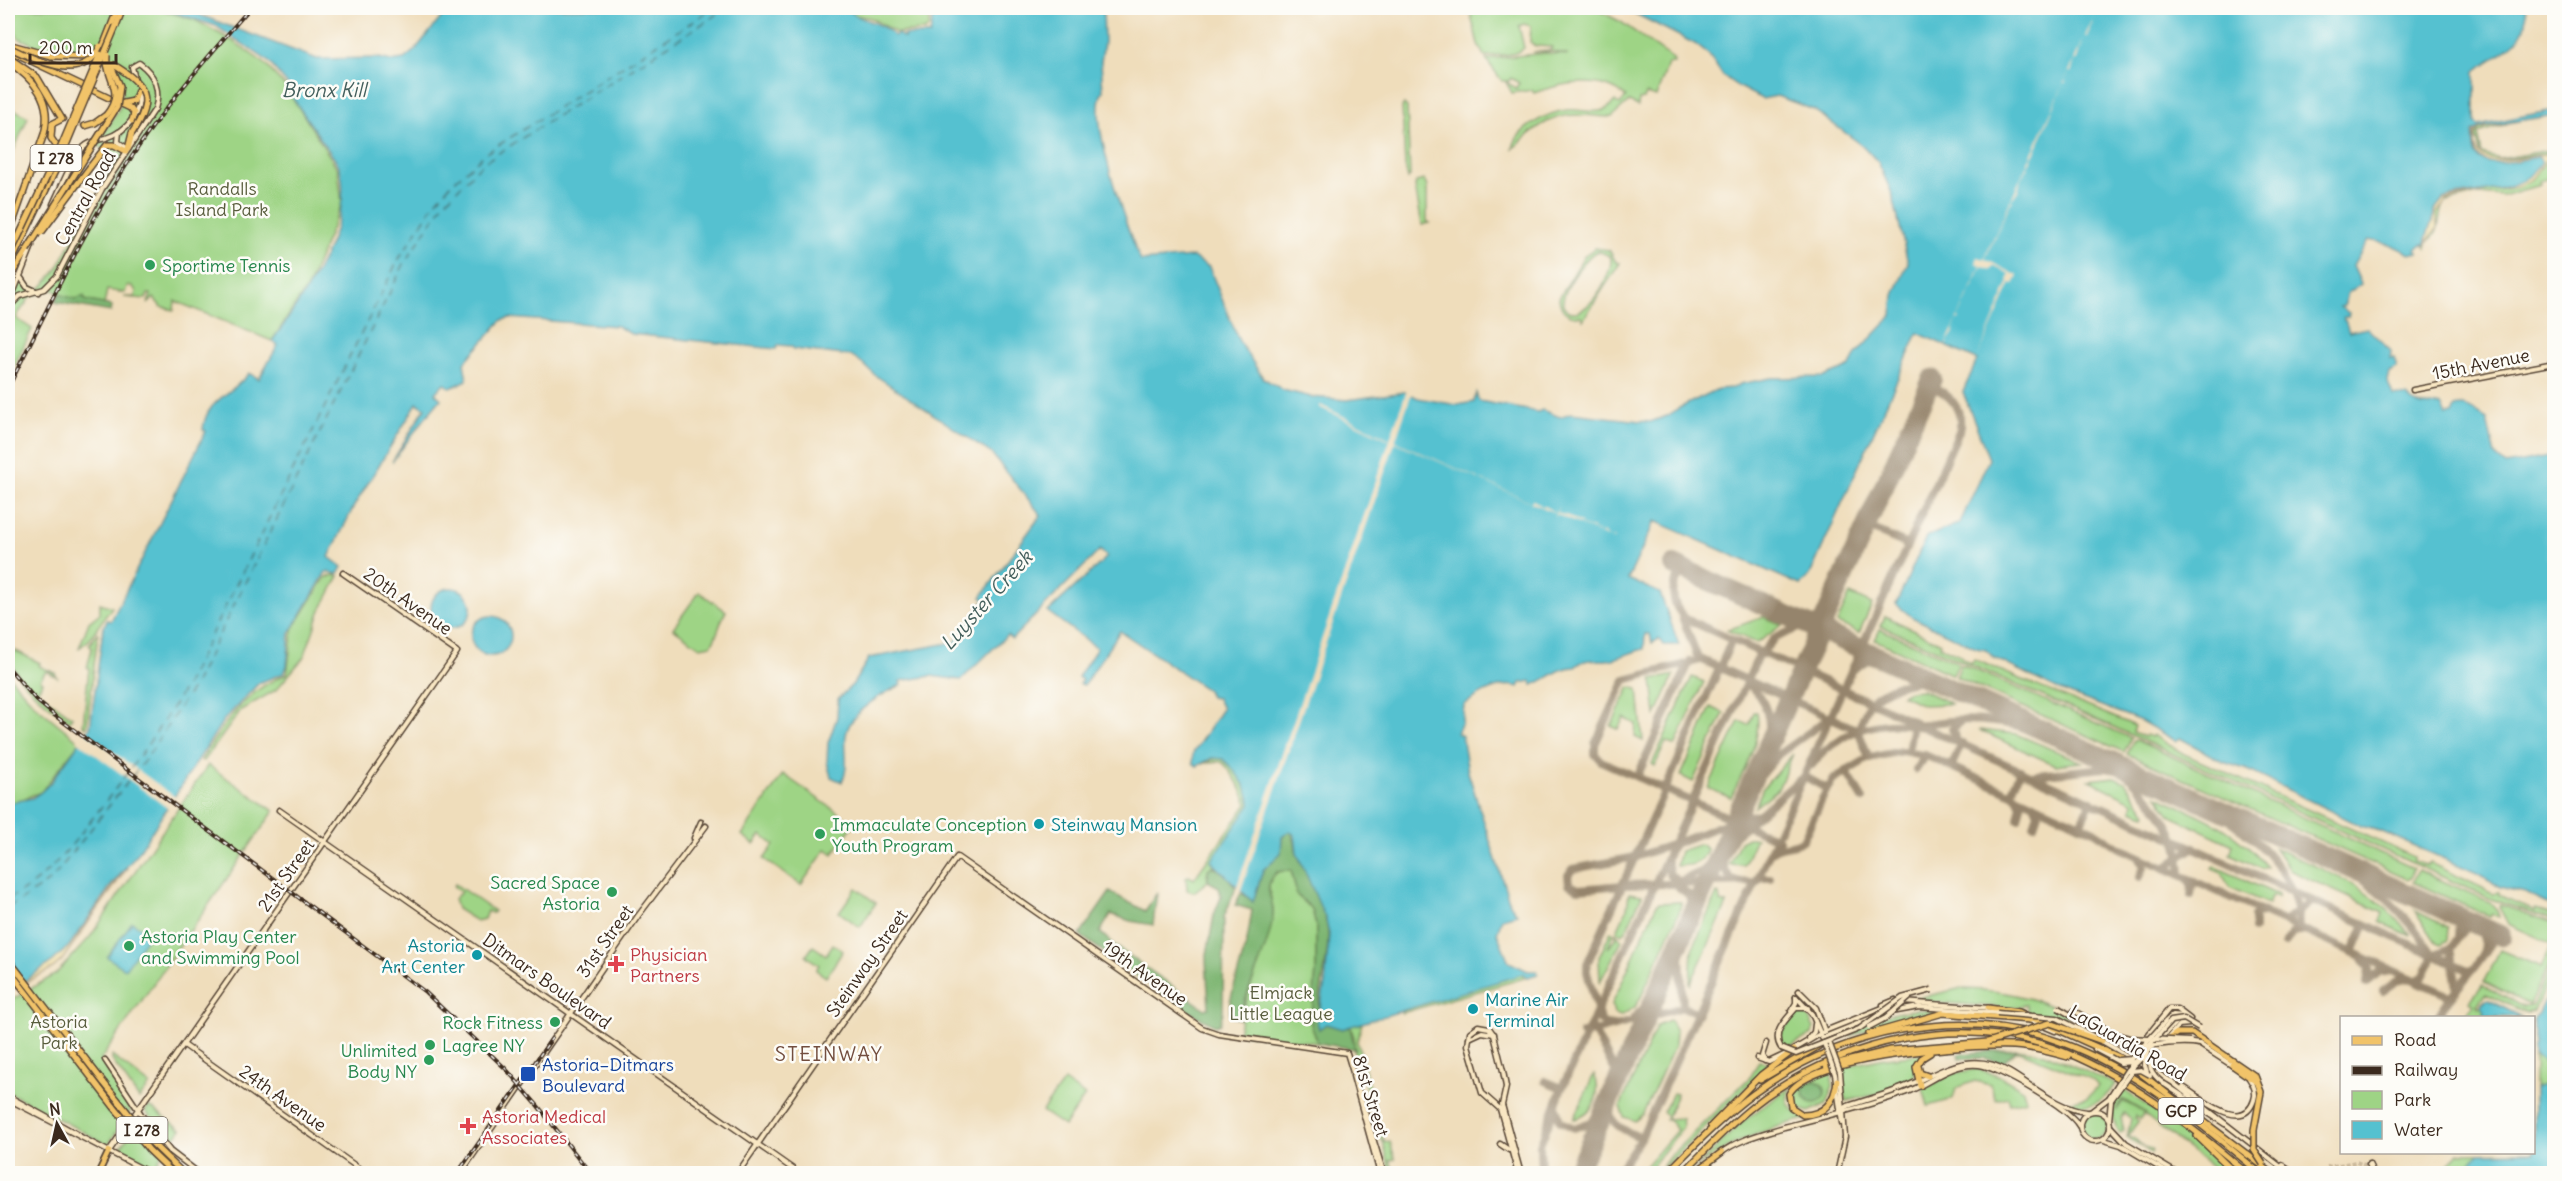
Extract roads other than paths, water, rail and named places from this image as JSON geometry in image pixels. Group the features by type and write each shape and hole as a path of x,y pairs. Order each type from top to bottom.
{"highway":[{"path":"8,50 51,65 80,65 97,54 117,8"},
{"name":"I 278","path":"8,260 69,130 117,8"},
{"name":"I 278","path":"8,269 74,129 123,8"},
{"path":"85,126 102,119 114,100 115,85 106,59 116,26"},
{"path":"8,50 100,59 137,81 145,95 144,113 132,133 127,150 111,144 101,150 55,217 27,250"},
{"path":"8,50 132,110 132,121"},
{"path":"8,50 37,77 62,119 54,121 51,134 54,146 62,154 73,154"},
{"path":"8,62 33,83 44,102 46,127 8,237"},
{"path":"8,280 117,107 120,86 111,65"},
{"path":"8,67 33,83"},
{"path":"116,101 132,103 136,99 139,88"},
{"path":"99,140 101,150"},
{"name":"I 278","path":"8,959 147,1136 184,1173"},
{"name":"I 278","path":"8,969 136,1134 174,1173"},
{"path":"1988,1008 2019,1012 2114,1054 2226,1135 2273,1173"},
{"path":"1819,1056 1873,1033 1937,1014 2030,1020"},
{"path":"1805,1073 1881,1051 1988,1042 2050,1023 2102,1041"},
{"name":"GCP","path":"1666,1173 1752,1095 1819,1056 1873,1036 1929,1026 1983,1025 2041,1035 2086,1052 2139,1083 2208,1131 2261,1173"},
{"name":"GCP","path":"1682,1173 1754,1106 1805,1073 1847,1054 1880,1043 1949,1033 1986,1034 2025,1040 2061,1051 2092,1065 2190,1128 2248,1173"},
{"path":"2166,1041 2177,1033 2192,1033 2250,1071 2261,1088 2253,1145 2263,1164"},
{"path":"1731,1104 1778,1067 1824,1038"},
{"path":"1837,1076 1833,1098 1823,1110 1805,1115 1797,1113 1791,1107 1789,1098 1794,1087 1833,1068 1875,1057 2022,1046 2092,1065"},
{"path":"1699,1142 1731,1104 1766,1070 1794,1050"},
{"path":"1919,1084 1916,1068 1919,1061 1928,1054 1953,1050"},
{"path":"1919,1061 1920,1071 1928,1076"},
{"path":"2232,1065 2256,1083 2259,1094 2258,1112"},
{"path":"2190,1128 2231,1169"},
{"path":"1693,1173 1722,1152"}],"main road":[{"name":"21st Street","path":"98,1173 109,1151"}],"street":[{"name":"Central Road","path":"8,307 20,296 38,292 46,287 57,276 94,204 156,106 157,90 154,79 138,63 132,68 139,88"},
{"path":"132,121 138,108 139,88"},
{"name":"Central Road","path":"73,154 85,146 119,132 132,121"},
{"path":"119,132 117,142 127,150"},
{"name":"Central Road","path":"8,307 31,248 75,159 85,146"},
{"path":"20,278 27,287 38,292"},
{"name":"15th Avenue","path":"2413,390 2554,363"},
{"name":"20th Avenue","path":"343,573 457,652"},
{"name":"21st Street","path":"109,1151 457,652"},
{"name":"Ditmars Boulevard","path":"279,810 800,1173"},
{"name":"31st Street","path":"691,844 701,822"},
{"name":"31st Street","path":"460,1173 571,1013 706,826"},
{"name":"19th Avenue","path":"957,857 1202,1028 1219,1034 1342,1051"},
{"name":"Steinway Street","path":"737,1173 957,857"},
{"path":"1850,1034 1875,1019 1899,1000 1932,990"},
{"path":"1799,992 1816,1008 1837,1076 1845,1132 1837,1173"},
{"path":"1796,996 1812,1014 1824,1038 1796,1054 1781,1048 1777,1035 1796,1003 1796,996"},
{"path":"1804,1043 1850,1034 1880,1022 1909,998"},
{"path":"1870,1013 1894,1000"},
{"name":"LaGuardia Road","path":"1824,1038 1870,1013 1904,1002 1988,1008 2007,1011 2030,1020 2085,1044 2121,1064 2134,1062"},
{"name":"LaGuardia Road","path":"1824,1038 1902,1008 1925,1007 2060,1019 2163,1076 2274,1160"},
{"path":"1785,1023 1797,1008 1808,1008"},
{"path":"2058,1008 2125,1044 2139,1046 2179,1041 2199,1044"},
{"path":"2129,1043 2145,1039 2169,1009 2177,1009 2190,1019"},
{"path":"2074,1011 2124,1039"},
{"path":"1757,1058 1769,1062 1804,1043 1815,1031 1812,1014"},
{"path":"2110,1057 2122,1062 2131,1059 2169,1017 2178,1015 2190,1019"},
{"path":"2169,1017 2176,1022"},
{"path":"2121,1079 2176,1022 2190,1019"},
{"path":"2103,1140 2110,1124 2110,1099 2121,1079 2174,1020 2186,1020 2199,1028 2182,1023 2151,1057 2149,1064 2153,1075 2164,1084"},
{"path":"1479,1032 1494,1034 1506,1086 1502,1103 1520,1173 1512,1154 1500,1109 1482,1093 1468,1042 1479,1032"},
{"path":"2107,1032 2129,1038 2181,1038 2199,1044 2232,1065 2250,1080 2255,1097 2250,1107 2243,1113 2232,1115 2224,1113 2163,1076"},
{"path":"1766,1044 1762,1057 1769,1062"},
{"path":"2150,1075 2145,1068 2144,1060 2155,1044"},
{"name":"24th Avenue","path":"184,1045 367,1173"},
{"name":"81st Street","path":"1342,1051 1349,1059 1382,1173"},
{"path":"105,1060 138,1110 170,1151 200,1173"},
{"path":"1919,1084 1928,1076 1959,1062 1990,1063 2070,1108 2101,1114 2126,1143 2178,1173"},
{"path":"1698,1173 1722,1152 1754,1136 1842,1110 1919,1084 1955,1068 1971,1065 1986,1066 2005,1075 2064,1111 2088,1138 2121,1145 2170,1173"},
{"path":"2079,1126 2080,1119 2110,1099 2132,1071 2140,1070 2233,1129"},
{"path":"1837,1076 1842,1110"},
{"path":"8,1097 152,1173"},
{"path":"1500,1144 1506,1146 1512,1154"},
{"path":"2274,1160 2290,1173"},
{"path":"2274,1160 2296,1173"},
{"path":"2369,1164 2373,1173"}],"water":[{"path":"161,8 189,11 317,59 379,58 391,61 404,59 415,50 449,8 847,8 857,16 883,27 894,36 898,34 904,38 904,35 930,35 934,8 1103,8 1104,42 1101,62 1103,91 1099,104 1100,123 1104,148 1119,201 1141,261 1193,257 1209,267 1239,341 1263,378 1283,390 1311,397 1347,400 1405,392 1418,398 1457,405 1474,402 1476,393 1479,401 1538,412 1542,410 1560,417 1571,413 1650,422 1670,415 1677,409 1718,389 1733,388 1740,384 1771,378 1824,377 1850,366 1856,354 1892,316 1894,295 1908,263 1893,196 1878,162 1862,145 1814,110 1777,96 1762,99 1739,87 1723,76 1709,55 1695,44 1624,8 2525,8 2526,20 2519,39 2475,72 2475,122 2478,125 2554,110 2554,115 2480,127 2473,132 2474,147 2479,158 2485,162 2503,163 2538,157 2542,162 2534,173 2511,186 2443,199 2436,208 2424,245 2416,249 2418,252 2410,254 2390,244 2368,240 2353,266 2361,284 2348,293 2344,306 2340,307 2349,313 2348,317 2344,317 2349,332 2367,328 2391,351 2390,359 2394,358 2397,368 2389,372 2387,380 2393,395 2407,396 2423,405 2441,406 2446,415 2452,414 2455,407 2468,407 2487,419 2495,456 2506,465 2554,456 2554,907 2525,893 2500,887 2477,873 2380,831 2361,826 2248,770 2223,762 2180,738 2176,741 2141,721 2057,689 1994,658 1986,650 1976,648 1912,617 1896,604 1926,537 1960,523 1989,459 1963,392 1977,360 1918,333 1810,575 1800,585 1655,521 1628,579 1660,593 1679,645 1663,645 1659,639 1652,643 1650,634 1645,634 1644,649 1612,659 1582,662 1575,667 1558,671 1533,685 1531,681 1521,683 1519,687 1498,687 1464,705 1462,722 1457,733 1462,736 1468,772 1510,904 1517,914 1502,918 1497,933 1509,962 1528,971 1537,971 1538,974 1528,977 1523,974 1342,1029 1326,1024 1319,1029 1317,1021 1325,984 1329,934 1326,920 1297,853 1295,836 1290,831 1282,837 1281,853 1263,870 1253,902 1211,861 1250,805 1245,786 1223,759 1212,758 1197,766 1193,763 1193,753 1222,709 1217,698 1210,697 1207,690 1120,631 1084,685 1080,684 1082,680 1078,677 1097,648 1048,612 1107,557 1100,550 1012,639 1007,635 961,680 931,676 900,681 901,685 868,704 854,718 846,735 846,770 842,782 831,777 827,762 828,743 837,717 838,699 853,684 869,658 949,643 953,645 985,600 981,597 1041,515 992,454 875,375 851,356 794,349 791,346 778,345 776,349 631,334 617,326 509,318 502,320 464,363 467,380 451,388 444,383 435,393 441,399 392,462 425,408 417,403 354,506 329,557 342,567 338,574 326,572 290,633 287,666 284,673 259,683 223,721 138,853 110,887 69,946 53,961 8,992 8,803 32,798 41,792 52,781 90,728 103,629 107,620 111,621 206,431 203,430 209,411 249,373 259,379 278,345 272,341 312,281 324,257 335,232 341,208 342,185 338,164 292,97 288,85 268,61 216,26"},
{"path":"451,588 465,594 471,608 465,622 451,628 437,622 431,608 437,594"},
{"path":"491,616 505,622 511,636 505,650 491,656 477,650 471,636 477,622"},
{"name":"Astoria Play Center and Swimming Pool","path":"132,922 150,934 125,969 107,957"},
{"path":"2554,980 2554,1068 2535,1057 2535,1017"},
{"path":"2485,1000 2488,1000 2520,1016 2482,1016 2484,1012 2481,1006"},
{"path":"2554,1081 2554,1173 2464,1173 2478,1154 2535,1154 2535,1088"}],"tunnel":[{"path":"62,119 85,126"},
{"path":"1919,992 1932,987"},
{"path":"2058,1005 2107,1032"},
{"path":"2327,1167 2356,1162 2370,1167"}],"railway":[{"path":"8,388 66,271 114,185 144,138 173,99 250,8"},
{"path":"8,667 36,700 54,715 425,992 506,1069 591,1174"},
{"path":"457,1174 552,1038"}],"place":[{"name":"Sportime Tennis","path":"150,265"},
{"name":"Steinway Mansion","path":"1039,824"},
{"name":"Immaculate Conception Youth Program","path":"820,834"},
{"name":"Sacred Space Astoria","path":"612,892"},
{"name":"Astoria Play Center and Swimming Pool","path":"129,946"},
{"name":"Astoria Art Center","path":"477,955"},
{"name":"Physician Partners","path":"616,964"},
{"name":"Marine Air Terminal","path":"1473,1009"},
{"name":"Rock Fitness","path":"555,1022"},
{"name":"Lagree NY","path":"430,1045"},
{"name":"Unlimited Body NY","path":"429,1060"},
{"name":"Astoria–Ditmars Boulevard","path":"528,1074"},
{"name":"Astoria Medical Associates","path":"468,1126"}],"district":[{"name":"STEINWAY","path":"829,1053"}],"water label":[{"name":"Bronx Kill","path":"324,89"},
{"name":"Luyster Creek","path":"986,600"}],"park label":[{"name":"Randalls Island Park","path":"222,198"},
{"name":"Elmjack Little League","path":"1281,1002"},
{"name":"Astoria Park","path":"59,1031"}]}
